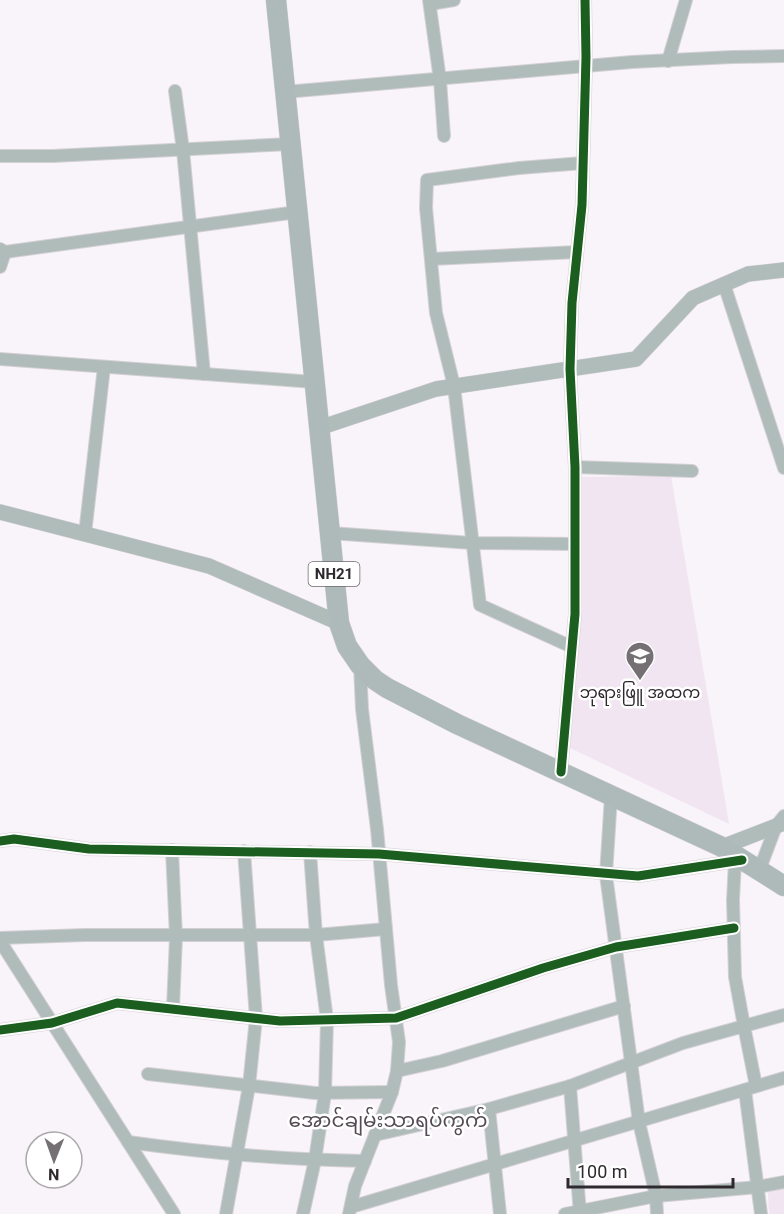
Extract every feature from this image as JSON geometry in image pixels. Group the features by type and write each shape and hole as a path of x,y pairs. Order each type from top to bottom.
{"highway":[{"name":"NH21","path":"276,0 339,623 347,646 360,665 387,688 457,724 733,856 784,886"}],"street":[{"path":"444,136 440,80 429,2 454,0"},
{"path":"561,772 574,614 575,467 570,369 572,303 584,163 585,0"},
{"path":"668,61 686,0"},
{"path":"285,92 668,61 784,56"},
{"path":"175,91 183,150 204,374"},
{"path":"0,156 53,156 290,144"},
{"path":"572,647 480,605 454,386 436,313 426,208 427,180 519,168 584,163"},
{"path":"0,267 2,251 297,212"},
{"path":"431,259 577,252"},
{"path":"319,428 436,388 636,359 693,298 748,274 784,270"},
{"path":"724,284 784,468"},
{"path":"0,359 314,382"},
{"path":"85,534 104,367"},
{"path":"575,467 692,471"},
{"path":"0,512 209,566 339,623"},
{"path":"330,533 472,543 574,544"},
{"path":"360,665 362,709 399,1042 397,1071 392,1092 355,1186 350,1210 784,1078"},
{"path":"611,796 606,875 639,1122 656,1196 657,1214"},
{"path":"0,841 14,839 89,849 379,854 638,876 733,856 781,821"},
{"path":"759,871 781,821"},
{"path":"172,850 176,937 173,1008"},
{"path":"226,1214 249,1086 256,1018 244,851"},
{"path":"303,1214 315,1160 325,1093 327,1020 316,935 310,852"},
{"path":"733,856 735,977 744,1026 751,1088 760,1214"},
{"path":"0,1030 52,1023 117,1004 173,1008 280,1021 396,1018 543,968 616,947 734,928"},
{"path":"174,1214 0,940 85,935 176,937 316,935 386,929"},
{"path":"397,1071 442,1061 624,1006"},
{"path":"375,1135 489,1109 570,1086 683,1043 784,1015"},
{"path":"148,1074 325,1093 392,1092"},
{"path":"570,1086 580,1212"},
{"path":"489,1109 500,1214"},
{"path":"128,1142 174,1149 315,1160 365,1161"},
{"path":"565,1214 656,1196 758,1188 784,1182"}],"shaded area":[{"name":"ဘုရားဖြူ အထက","path":"671,476 729,824 570,748 579,616 576,477"},
{"path":"784,1188 784,1214 769,1214 768,1192"}],"cycle path":[{"path":"561,772 575,614 575,467 570,369 572,303 582,205 586,57 585,0"},
{"path":"0,841 14,839 89,849 379,854 638,876 742,860"},
{"path":"0,1030 52,1023 117,1003 280,1021 396,1018 543,968 616,947 734,928"}],"place":[{"name":"ဘုရားဖြူ အထက","path":"640,682"}],"district":[{"name":"အောင်ချမ်းသာရပ်ကွက်","path":"388,1120"}]}
